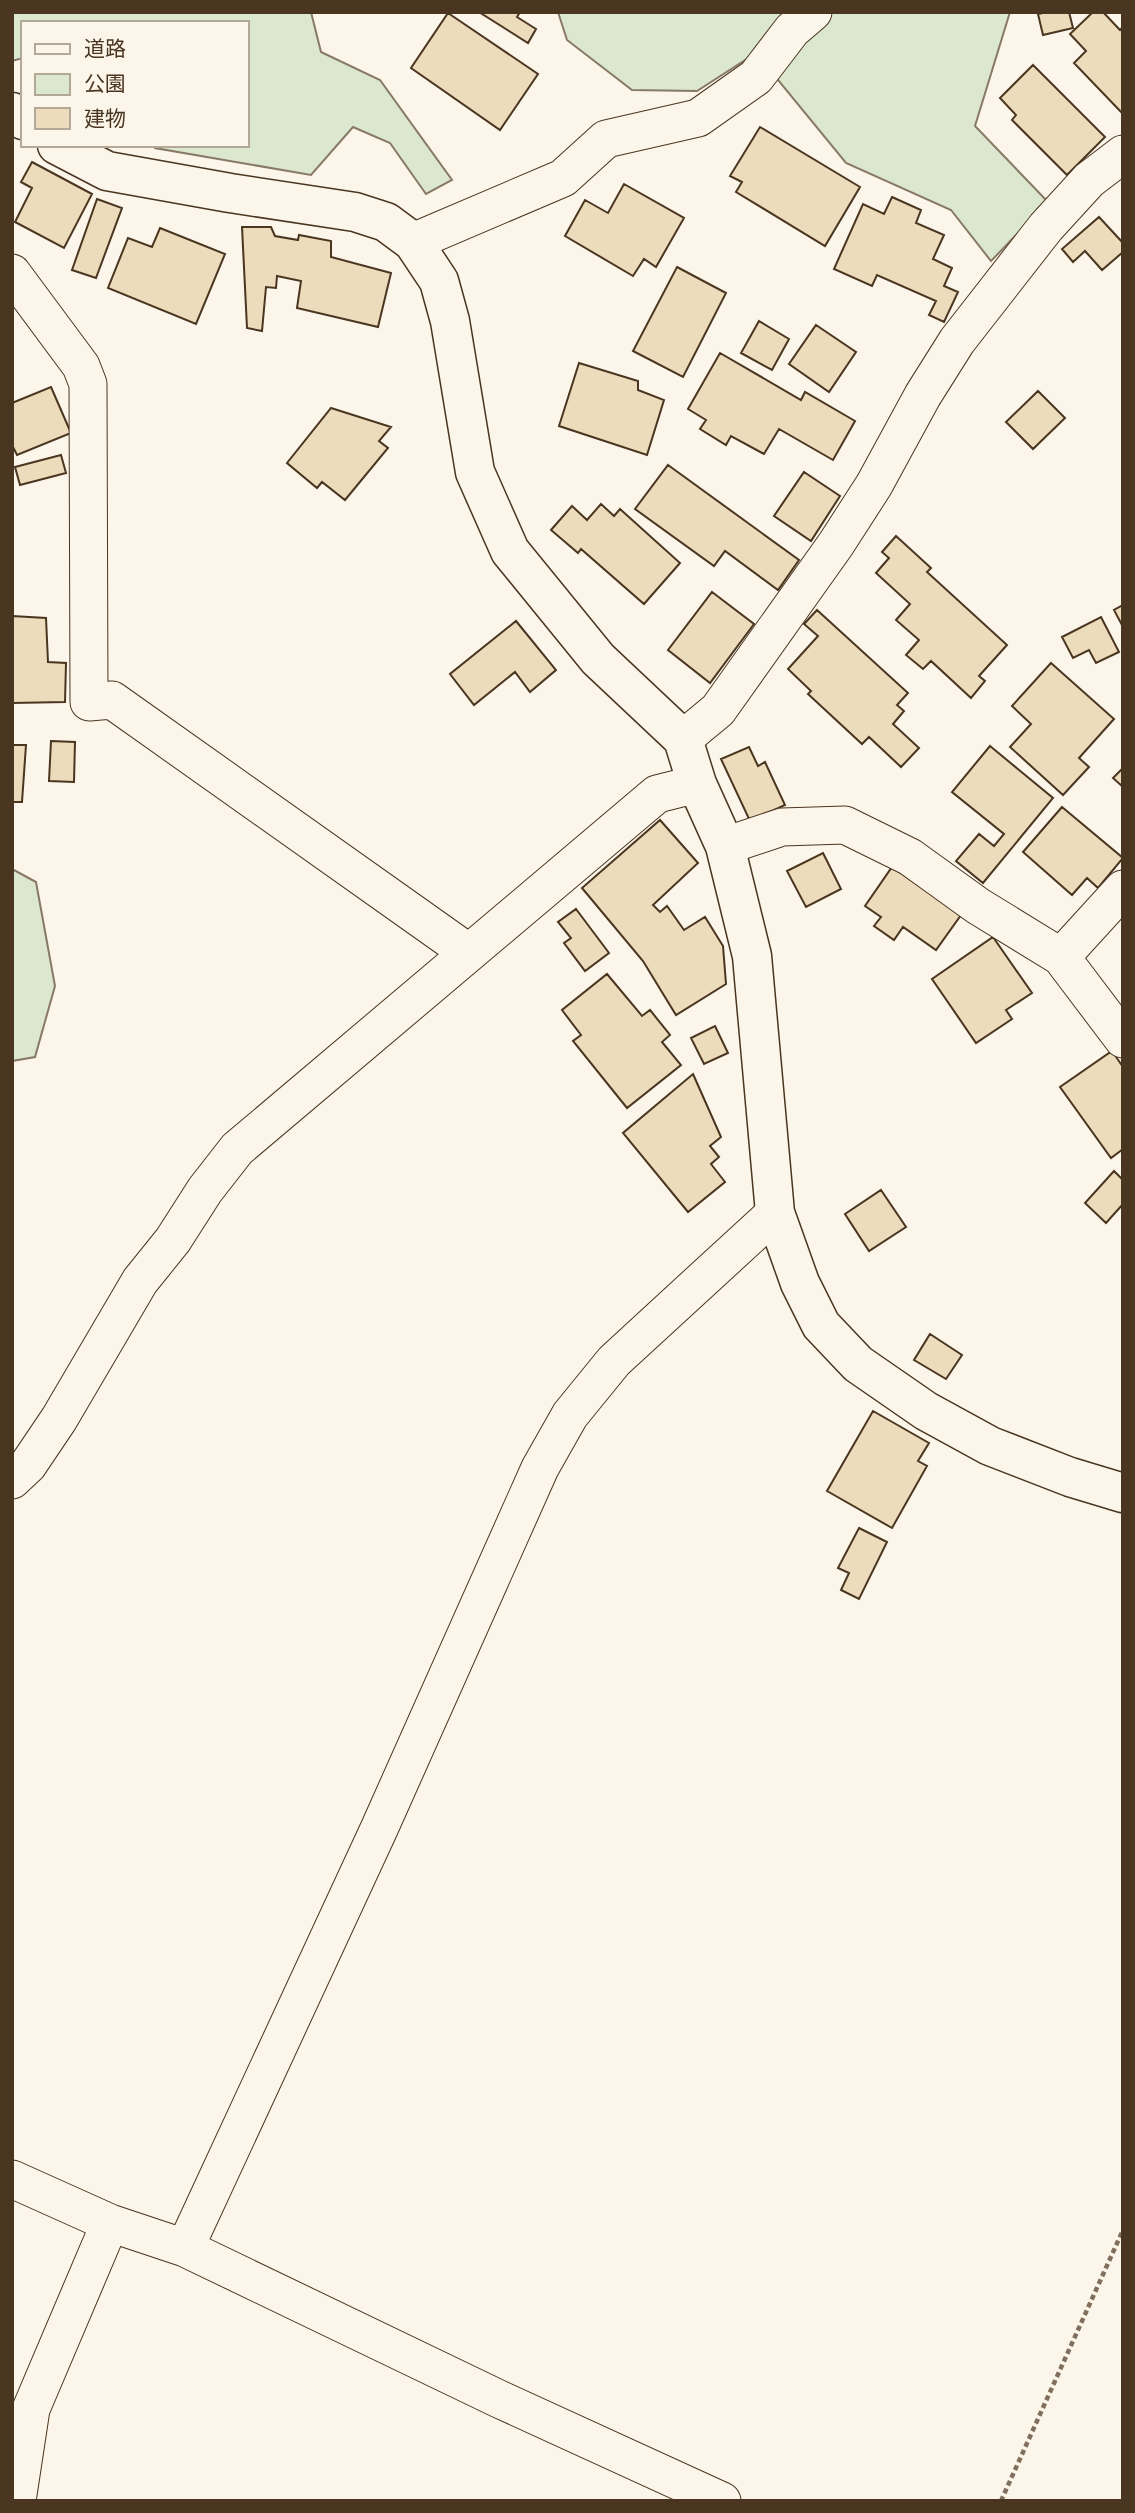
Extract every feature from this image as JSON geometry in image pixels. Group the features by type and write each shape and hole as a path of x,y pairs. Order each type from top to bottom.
{"street":[{"path":"413,243 563,178 606,139 698,118 756,76 792,30 813,12"},
{"path":"61,147 107,171 230,194 355,212 386,222 413,243 439,281 450,321 475,472 510,551 598,659 683,739 697,784 725,846 752,956 775,1213 800,1283 821,1325 858,1364 926,1411 990,1446 1070,1477 1123,1493"},
{"path":"683,739 718,710 836,544 874,485 923,395 957,341 1046,227 1089,180 1123,153"},
{"path":"12,273 81,366 88,384 89,702 112,700 469,953"},
{"path":"12,1480 28,1465 59,1419 141,1281 237,1149 657,794 697,784"},
{"path":"725,846 782,827 845,825 910,857 978,906 1061,957 1123,1039"},
{"path":"1061,957 1123,889"},
{"path":"185,2248 379,1829 540,1468 570,1415 614,1361 775,1213"},
{"path":"12,2179 110,2223 185,2248 499,2399 672,2490 722,2501"},
{"path":"18,2501 32,2409 110,2223"}],"path":[{"path":"1001,2501 1123,2230"}],"green space":[{"path":"12,12 311,12 321,52 380,80 452,180 426,194 390,143 353,127 311,175 155,148 248,147 248,21 21,21 21,59 12,61"},
{"path":"558,12 1010,12 975,126 1048,202 991,261 951,210 846,163 756,53 697,91 632,90 567,40"},
{"path":"12,869 36,882 55,986 35,1057 12,1061"}],"building":[{"path":"479,12 520,12 517,17 536,29 528,43"},
{"path":"1069,12 1073,28 1043,35 1038,14"},
{"path":"1093,12 1103,12 1120,30 1123,27 1123,114 1074,63 1086,51 1070,34"},
{"path":"448,13 538,74 500,130 411,68"},
{"path":"1033,65 1105,137 1067,175 1012,120 1016,115 1000,98"},
{"path":"760,127 860,187 825,246 736,192 742,182 730,176"},
{"path":"32,162 92,194 64,248 15,222 32,188 21,182"},
{"path":"624,184 684,218 656,267 644,259 633,276 565,236 585,200 608,213"},
{"path":"892,197 921,210 916,223 944,235 933,259 952,268 944,286 958,292 944,322 929,315 936,301 877,275 872,286 834,269 863,204 884,214"},
{"path":"97,199 122,208 96,278 72,270"},
{"path":"1099,217 1123,243 1123,252 1102,270 1085,251 1073,262 1062,249"},
{"path":"242,227 271,227 275,236 298,240 299,235 331,241 331,257 391,273 378,327 297,308 301,281 277,276 276,288 266,287 262,331 247,328"},
{"path":"160,228 225,254 196,324 108,288 128,238 152,247"},
{"path":"677,267 726,293 683,377 633,351"},
{"path":"759,321 789,339 772,370 741,353"},
{"path":"816,325 856,352 829,392 789,364"},
{"path":"720,353 801,400 805,392 855,421 833,460 779,429 764,454 731,436 726,445 700,429 706,420 688,409"},
{"path":"579,363 638,381 638,390 664,400 647,455 559,426"},
{"path":"51,387 71,433 17,455 12,445 12,403"},
{"path":"1038,391 1065,418 1033,449 1006,422"},
{"path":"331,408 391,427 379,441 388,448 345,500 322,482 317,488 287,463"},
{"path":"61,455 66,473 20,485 15,467"},
{"path":"668,465 799,560 778,590 725,551 714,566 635,509"},
{"path":"804,472 840,496 811,541 774,516"},
{"path":"601,504 614,516 620,509 680,563 644,604 581,549 578,553 551,530 572,506 587,520"},
{"path":"896,536 931,568 927,572 1007,645 979,676 985,681 971,698 931,661 923,669 906,655 919,640 896,620 910,604 876,573 889,558 882,552"},
{"path":"712,592 754,624 710,683 668,650"},
{"path":"1123,605 1123,627 1114,610"},
{"path":"817,610 908,693 897,705 904,711 893,724 919,748 901,767 869,737 862,744 808,694 811,691 788,669 818,636 804,624"},
{"path":"12,616 46,618 48,662 66,663 65,702 12,703"},
{"path":"1101,617 1119,652 1096,663 1089,650 1073,658 1062,637"},
{"path":"516,621 556,670 530,692 515,672 474,705 450,674"},
{"path":"1051,663 1114,719 1079,758 1089,767 1063,795 1010,747 1031,724 1012,706"},
{"path":"51,741 75,742 74,782 49,781"},
{"path":"12,745 26,745 22,802 12,802"},
{"path":"990,746 1053,798 983,883 956,861 979,834 994,846 1004,834 952,792"},
{"path":"749,747 758,766 765,762 785,805 750,821 721,759"},
{"path":"1123,768 1123,787 1113,778"},
{"path":"1062,807 1123,858 1098,888 1087,878 1072,895 1023,852"},
{"path":"660,820 698,863 653,905 660,912 667,906 684,930 705,917 723,946 726,984 676,1015 643,961 582,888"},
{"path":"823,853 841,889 806,907 787,871"},
{"path":"892,867 961,915 936,950 903,927 894,940 874,926 881,917 865,906"},
{"path":"576,909 609,953 585,971 564,943 571,938 558,922"},
{"path":"993,937 1032,993 1006,1010 1012,1019 976,1043 932,979"},
{"path":"607,974 642,1016 650,1010 670,1035 662,1042 681,1065 627,1108 573,1041 581,1035 562,1010"},
{"path":"715,1026 728,1053 704,1064 691,1038"},
{"path":"1112,1051 1123,1067 1123,1149 1111,1158 1060,1087"},
{"path":"693,1074 721,1137 710,1146 719,1157 711,1164 725,1182 688,1212 623,1133"},
{"path":"1114,1171 1123,1180 1123,1204 1106,1223 1085,1203"},
{"path":"881,1190 906,1227 869,1251 845,1214"},
{"path":"930,1334 962,1355 946,1379 914,1360"},
{"path":"873,1411 929,1443 918,1461 927,1466 892,1528 827,1491"},
{"path":"859,1528 887,1542 859,1599 841,1590 849,1573 838,1568"}]}
